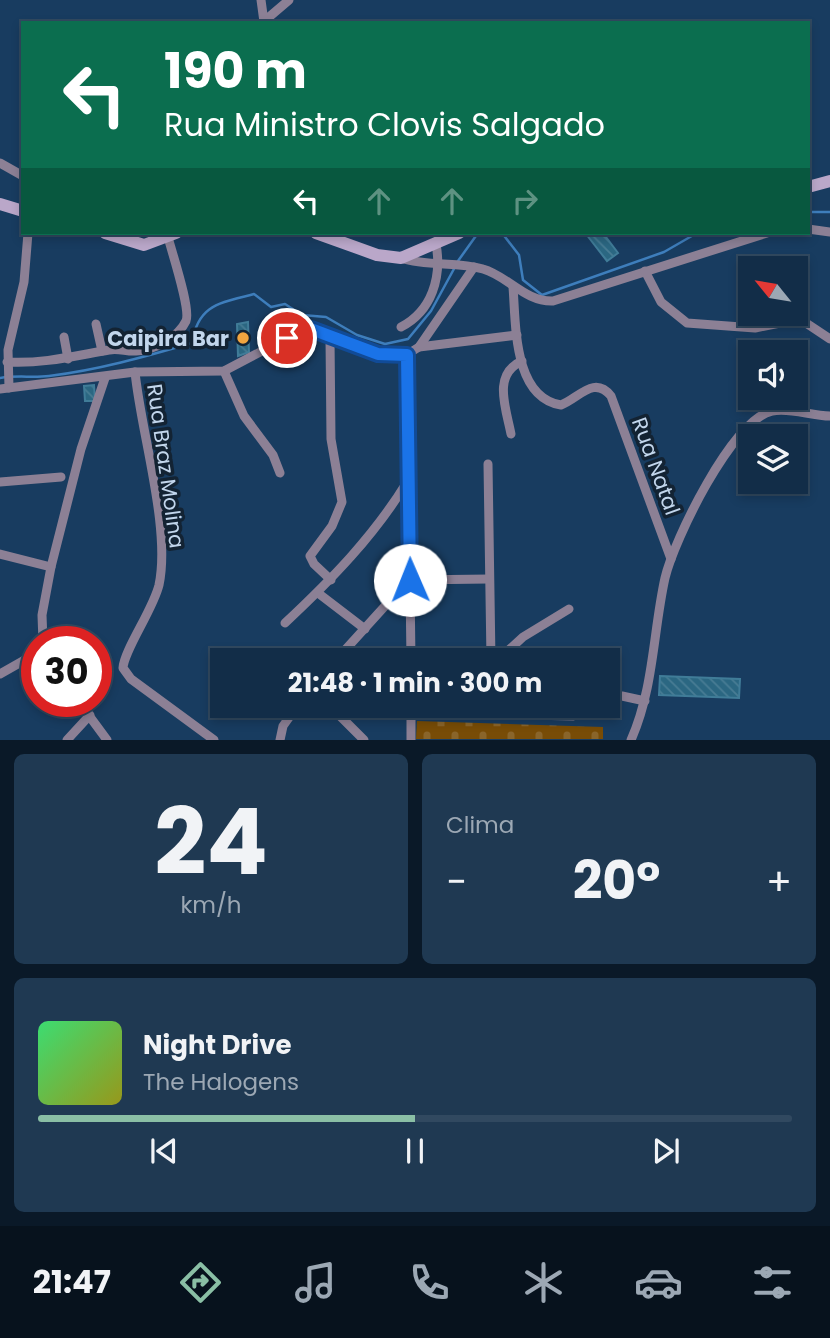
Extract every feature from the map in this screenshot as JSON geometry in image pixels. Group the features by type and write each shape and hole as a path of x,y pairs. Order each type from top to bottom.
{"main road":[{"path":"810,186 830,181"},
{"path":"0,204 21,210"},
{"path":"112,235 144,245 172,235"},
{"path":"322,235 377,255 401,258 455,235"}],"street":[{"path":"261,0 264,21"},
{"path":"265,21 289,0"},
{"path":"0,163 21,175"},
{"path":"810,229 830,232"},
{"path":"28,235 24,282 7,364 6,387 105,378 135,372 224,371 302,330 311,329 378,354 407,355 419,347 471,267"},
{"path":"7,364 68,359 102,351 138,351 157,346 180,331 186,322 187,308 172,235"},
{"path":"401,258 489,271 513,287 541,300 553,301 761,235"},
{"path":"401,327 412,322 427,304 442,265 436,244"},
{"path":"645,271 662,302 687,323 755,328 800,319 830,339"},
{"name":"Rua Natal","path":"513,287 522,361 537,393 555,404 567,402 592,387 600,387 611,396 671,559"},
{"path":"96,324 102,351"},
{"path":"419,347 517,335"},
{"path":"64,337 68,359"},
{"path":"330,338 331,439 342,502 332,526 310,556 314,564 331,580"},
{"path":"407,355 411,648"},
{"path":"511,434 503,385 508,370 522,361"},
{"path":"224,371 244,416 273,455 280,473"},
{"name":"Rua Braz Molina","path":"135,372 162,550 159,584 149,613 123,662 123,668 131,679 214,740"},
{"path":"42,626 51,567 81,449 105,378"},
{"path":"631,740 645,701 662,594 671,559 707,483 728,448 751,422 778,411 830,416"},
{"path":"488,464 491,648"},
{"path":"0,482 61,477"},
{"path":"285,623 331,580 384,520 408,481"},
{"path":"0,554 51,567"},
{"path":"347,648 410,583 489,579"},
{"path":"318,593 365,629"},
{"path":"511,648 523,637 569,609"},
{"path":"0,674 21,662"},
{"path":"620,696 645,701"},
{"path":"67,740 88,717"},
{"path":"91,717 107,740"},
{"path":"280,740 289,718"},
{"path":"342,718 365,740"},
{"path":"411,718 411,740"}],"green space":[{"path":"417,721 603,727 603,739 416,739"}],"building":[{"path":"587,235 604,235 618,253 607,261"},
{"name":"Caipira Bar","path":"248,322 249,352 238,356 237,324"},
{"path":"94,385 95,401 85,401 84,386"},
{"path":"660,676 740,679 739,698 659,695"}],"waterway":[{"path":"810,212 830,212"},
{"path":"458,261 477,235"},
{"path":"504,235 519,255 523,280 542,295 664,252 694,235"},
{"path":"0,378 49,376 85,370 192,343 199,320 212,307 254,294 271,307 285,304 302,315 326,317 357,335 385,344 408,339 431,311 455,267"}],"place":[{"name":"Caipira Bar","path":"243,338"}],"route":[{"path":"287,338 302,330 311,329 378,354 407,355 410,580"}]}
